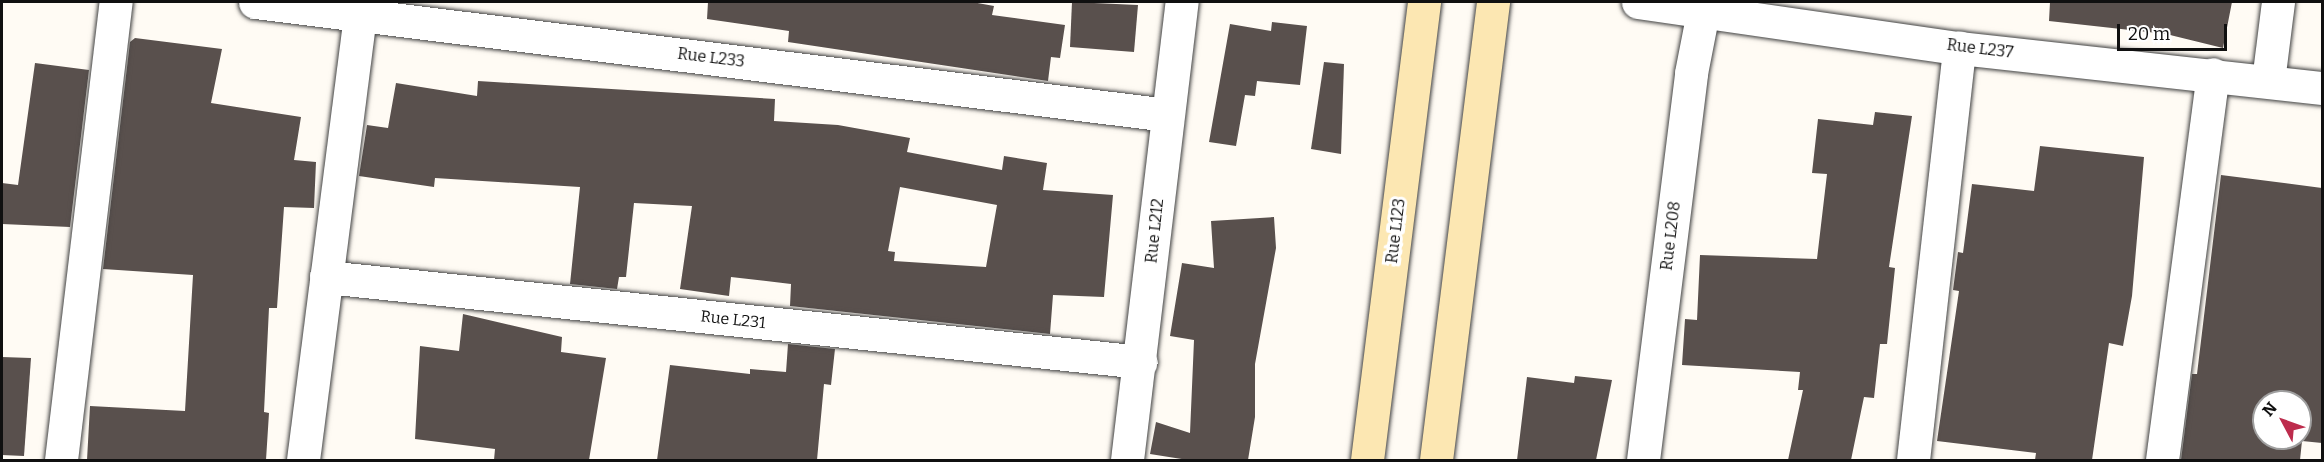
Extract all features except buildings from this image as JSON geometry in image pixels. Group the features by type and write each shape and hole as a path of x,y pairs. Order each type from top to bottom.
{"main road":[{"name":"Rue L123","path":"1367,460 1424,2"},
{"path":"1436,460 1493,2"}],"street":[{"path":"61,460 110,19 116,2"},
{"name":"Rue L233","path":"255,2 1167,115"},
{"name":"Rue L212","path":"1127,460 1141,362 1167,115 1182,2"},
{"name":"Rue L237","path":"1638,2 1703,12 1747,10 1959,48 2212,74 2322,88"},
{"path":"2268,81 2278,2"},
{"name":"Rue L208","path":"1643,460 1691,73 1703,12"},
{"path":"303,460 360,15"},
{"path":"1913,460 1959,48"},
{"path":"2162,460 2212,74"},
{"name":"Rue L231","path":"326,278 1141,362"}]}
